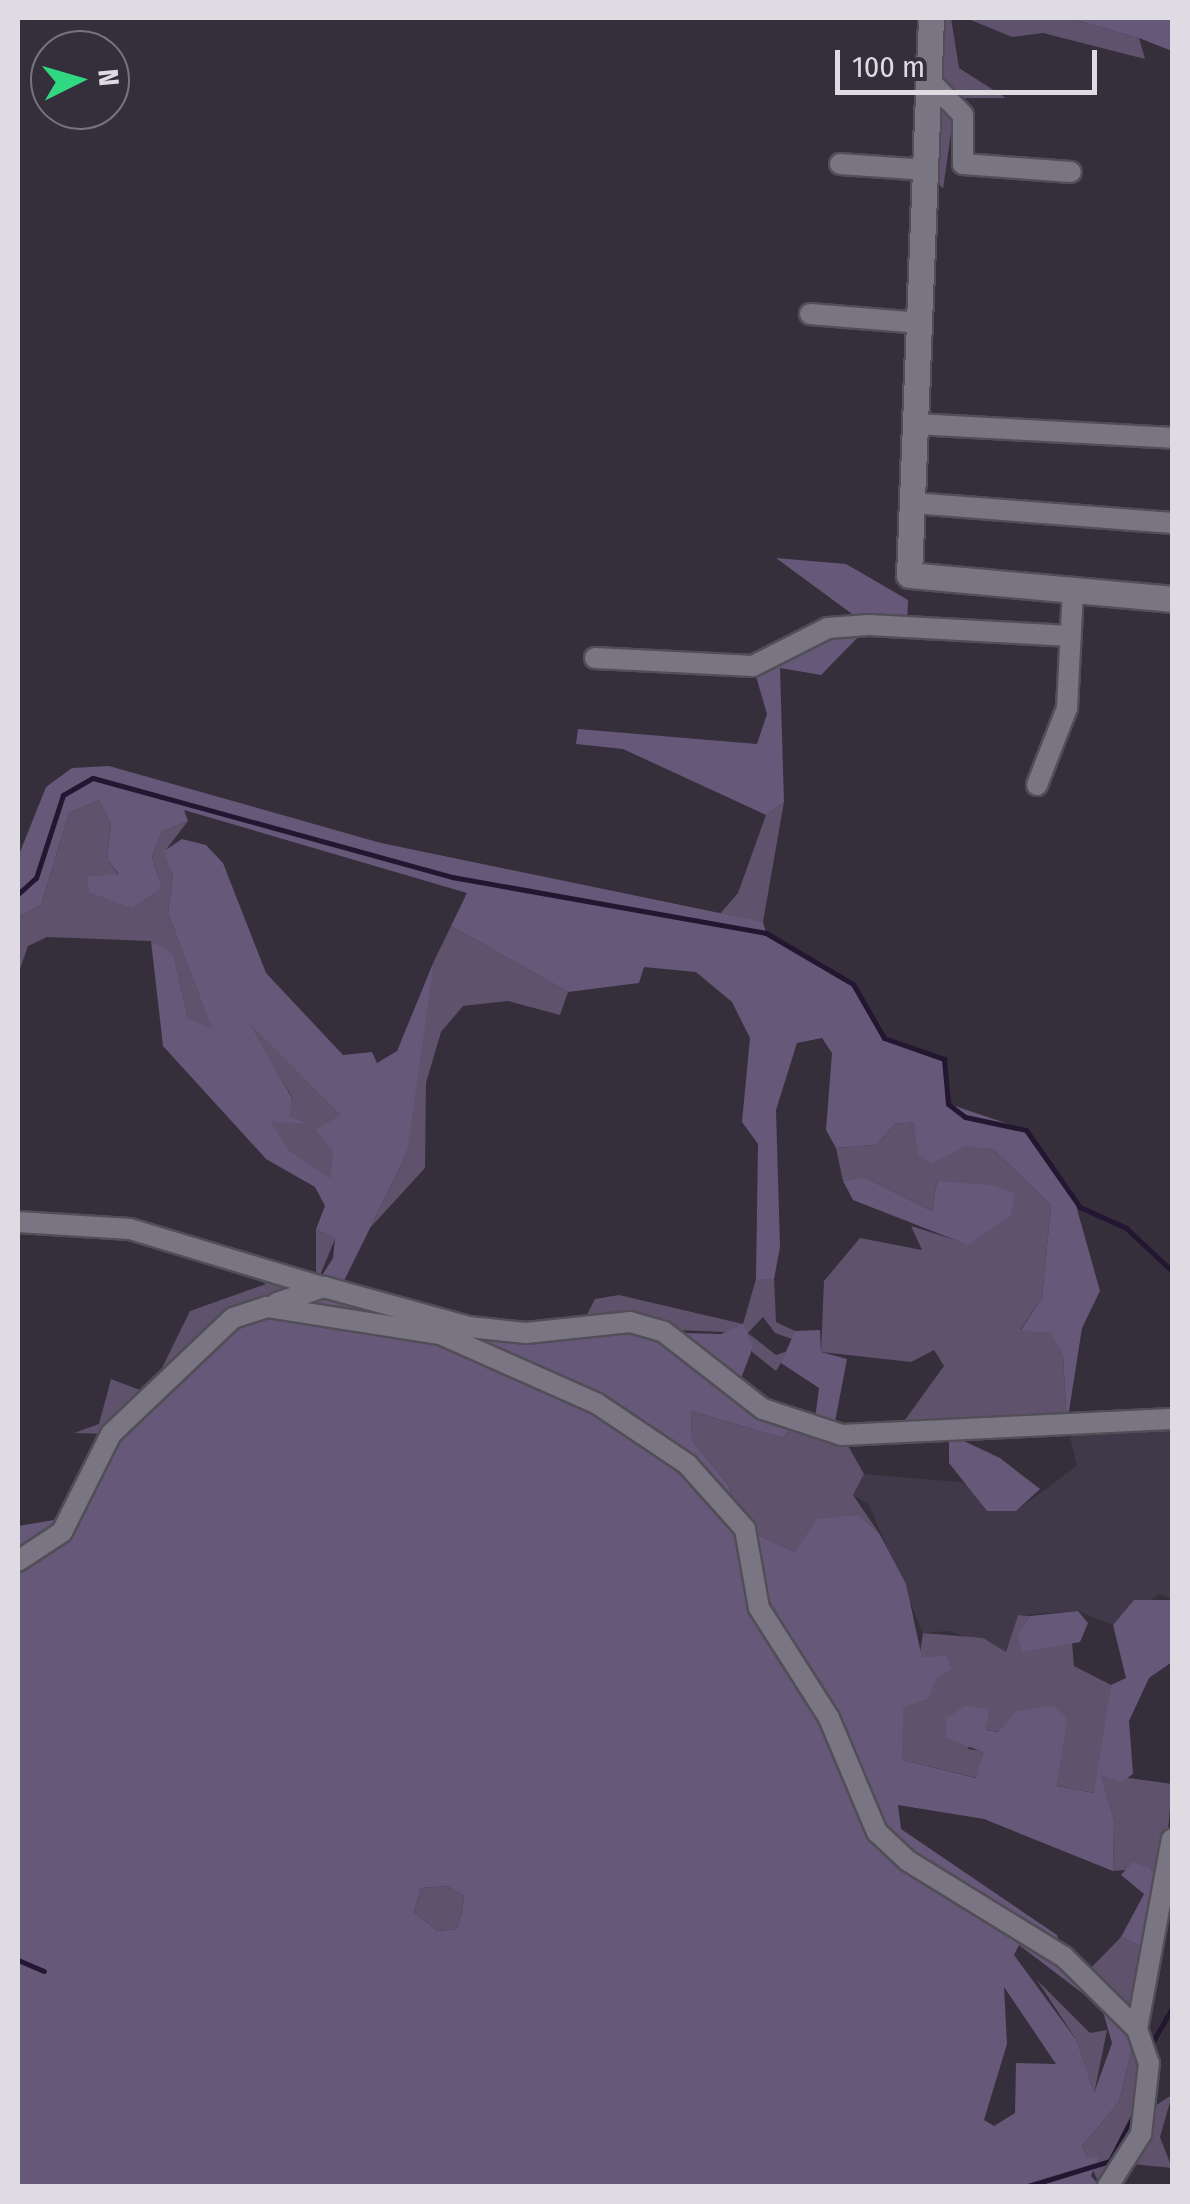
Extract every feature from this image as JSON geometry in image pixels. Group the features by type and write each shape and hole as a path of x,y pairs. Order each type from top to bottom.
{"street":[{"path":"932,18 909,575 1172,599"},
{"path":"930,81 963,115 963,164 1071,172"},
{"path":"840,164 927,170"},
{"path":"810,314 921,322"},
{"path":"916,424 1172,438"},
{"path":"912,503 1172,522"},
{"path":"1037,785 1067,708 1073,590"},
{"path":"595,658 753,666 828,628 868,626 1072,636"},
{"path":"18,1222 130,1229 469,1328 526,1333 630,1322 664,1332 762,1409 832,1433 1172,1419"},
{"path":"18,1561 62,1532 111,1434 232,1318 324,1287"},
{"path":"268,1307 440,1334 596,1403 687,1464 744,1528 759,1608 829,1718 877,1832 908,1861 1064,1956 1137,2029"},
{"path":"1108,2186 1141,2134 1150,2075 1137,2029 1172,1839"}],"shaded area":[{"path":"931,18 951,18 959,68 1006,98 956,98 943,189 927,170"},
{"path":"966,18 1068,18 1139,38 1145,59 1043,33 1012,37"},
{"path":"1068,18 1172,18 1172,51 1139,38"},
{"path":"776,558 846,564 908,600 907,627 869,626 821,675 780,668 784,802 766,815 623,749 576,744 578,729 757,744 767,714 753,666 785,644 867,625"},
{"path":"109,766 381,843 763,922 766,933 853,984 884,1038 944,1059 949,1104 1026,1130 1072,1191 1100,1291 1082,1328 1067,1424 1063,1356 1051,1333 1020,1331 1042,1298 1051,1205 993,1149 965,1146 931,1164 918,1154 914,1122 895,1124 876,1145 836,1148 826,1130 832,1053 822,1038 797,1043 776,1110 780,1247 774,1279 756,1279 758,1144 742,1122 750,1038 732,1002 696,972 644,967 639,983 568,992 451,926 467,893 184,810 188,821 162,832 152,857 162,888 132,909 89,892 86,876 119,874 107,860 111,824 99,800 69,813 41,905 18,917 18,857 46,787 72,768"},
{"path":"99,800 111,824 107,860 119,875 86,876 89,891 132,909 162,888 152,857 162,832 188,821 165,851 173,877 168,913 213,1031 188,1018 173,955 151,941 47,937 28,946 18,975 18,917 41,905 69,813"},
{"path":"784,802 763,922 719,915 738,893 766,815"},
{"path":"182,839 206,845 223,863 266,973 343,1055 372,1052 377,1063 397,1051 434,961 407,1153 340,1289 469,1327 721,1334 744,1324 753,1347 737,1389 796,1422 783,1438 691,1411 692,1440 728,1485 745,1529 795,1552 817,1519 859,1515 879,1533 906,1584 922,1658 946,1655 952,1670 938,1676 928,1699 903,1707 902,1760 976,1778 983,1752 946,1738 946,1718 965,1706 989,1709 986,1730 999,1732 1016,1711 1053,1706 1067,1719 1057,1786 1094,1793 1111,1685 1126,1678 1113,1625 1134,1600 1172,1600 1172,1662 1149,1678 1129,1721 1133,1774 1121,1782 1101,1775 1114,1821 1113,1871 984,1819 898,1805 901,1829 1057,1935 1064,1957 1137,2029 1119,2102 1082,2146 1087,2157 1099,2156 1091,2176 1100,2186 18,2186 18,1526 66,1518 94,1463 233,1318 316,1285 333,1258 335,1239 316,1229 325,1206 315,1187 266,1159 163,1046 151,941 173,954 188,1018 212,1029 168,913 173,877 164,851","holes":["249,1023 340,1115 316,1130 333,1152 330,1178 289,1150 271,1122 310,1124 289,1116 292,1098","447,1886 464,1896 457,1929 437,1931 414,1912 421,1888","1019,1945 1102,2008 1112,2043 1094,2093 1077,2041 1014,1955","1004,1987 1056,2064 1016,2063 1015,2113 994,2126 984,2120 1007,2044"]},
{"path":"451,926 568,992 560,1015 508,1001 463,1006 441,1032 426,1083 425,1168 370,1228 407,1153 411,1077 434,961"},
{"path":"245,1018 340,1115 330,1179 289,1150 270,1121 307,1123 288,1116 292,1097"},
{"path":"914,1122 921,1135 993,1149 1051,1205 1042,1298 1020,1330 1052,1333 1063,1356 1067,1424 894,1435 944,1366 934,1350 911,1362 821,1352 824,1281 860,1238 922,1250 911,1226 968,1244 1014,1193 937,1181 932,1211 864,1177 843,1181 836,1148 876,1145 895,1124"},
{"path":"864,1177 932,1211 937,1181 990,1185 1015,1193 1011,1215 968,1245 853,1200 843,1181"},
{"path":"316,1229 335,1239 316,1285"},
{"path":"218,1260 316,1285 111,1434 74,1433 99,1424 111,1379 140,1390 157,1378 190,1311 266,1284"},
{"path":"756,1279 774,1279 776,1322 795,1331 792,1339 775,1333 763,1317 748,1333 581,1326 595,1299 619,1295 743,1324"},
{"path":"820,1330 821,1352 847,1359 835,1422 815,1419 819,1388 781,1363 795,1331"},
{"path":"748,1333 776,1355 788,1351 776,1371 752,1352"},
{"path":"691,1411 783,1438 796,1422 842,1435 864,1474 853,1495 879,1533 859,1515 795,1552 745,1529 728,1485 692,1440"},
{"path":"1172,1419 1172,1600 1160,1594 1113,1625 1078,1611 1018,1615 1006,1652 950,1631 923,1633 869,1505 853,1495 864,1474 960,1482 1016,1511 1077,1466 1067,1424"},
{"path":"949,1434 1000,1458 1040,1489 1016,1511 987,1511 949,1463"},
{"path":"1078,1611 1088,1623 1080,1642 1022,1652 1017,1635 1030,1616"},
{"path":"1018,1615 1030,1616 1018,1634 1072,1642 1074,1666 1111,1685 1101,1774 1172,1784 1163,1889 1150,1868 1113,1871 1114,1821 1101,1776 1094,1793 1057,1786 1063,1740 986,1730 988,1709 968,1749 983,1751 977,1778 902,1760 902,1707 913,1699 923,1633 983,1638 1006,1652"},
{"path":"1133,1862 1150,1868 1163,1889 1150,1950 1121,1937 1144,1894 1121,1875"},
{"path":"447,1886 464,1896 462,1912 457,1929 437,1931 414,1912 421,1888"},
{"path":"1121,1937 1150,1950 1137,2029 1085,1974"},
{"path":"1037,1980 1090,2033 1107,2030 1094,2094 1077,2041"},
{"path":"1137,2029 1147,2111 1172,2095 1160,2137 1172,2168 1123,2163 1100,2186 1082,2146 1119,2102"}],"waterway":[{"path":"18,894 36,878 63,795 93,778 452,877 766,933 853,984 884,1038 944,1059 948,1104 965,1117 1026,1130 1080,1207 1126,1228 1172,1271"},
{"path":"18,1960 44,1971"},
{"path":"1152,2043 1172,2008"},
{"path":"1028,2186 1110,2161 1134,2114"}]}
